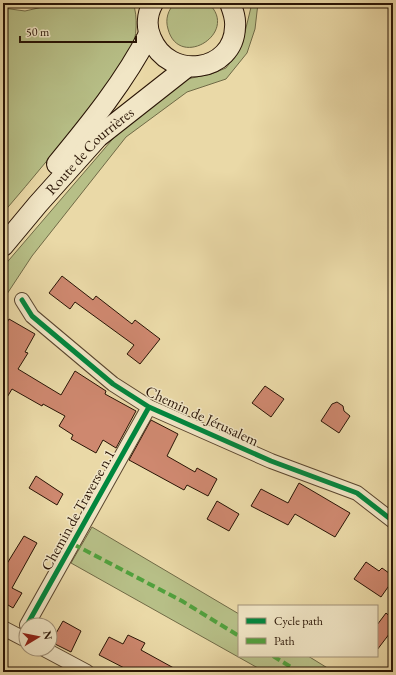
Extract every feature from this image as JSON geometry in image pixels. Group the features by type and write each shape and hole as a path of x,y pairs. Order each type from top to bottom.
{"main road":[{"path":"153,3 148,21 149,34 154,46 163,56 174,64 187,67 201,66 214,61 224,53 232,41 236,28 235,7"},
{"name":"Route de Courrières","path":"3,228 90,124 140,52 149,34"},
{"name":"Route de Courrières","path":"3,246 38,204 98,137 187,67"}],"street":[{"name":"Chemin de Jérusalem","path":"22,300 32,316 43,326 113,384 149,407 270,461 357,493 393,521"},
{"name":"Chemin de Traverse n.1","path":"33,617 149,407"},
{"path":"3,628 18,631"},
{"path":"58,656 87,672"}],"green space":[{"path":"60,3 133,3 135,8 136,34 133,46 127,58 112,80 3,213 3,8 25,11"},
{"path":"175,3 208,3 216,14 217,25 213,35 204,43 194,47 184,47 174,41 168,29 167,18"},
{"path":"252,3 258,3 255,29 247,53 226,79 187,92 126,137 32,256 3,300 3,267 117,134 187,79 211,74 226,68 238,52 245,32"},
{"path":"92,527 238,613 238,657 71,563"},
{"path":"238,657 310,657 334,672 265,672"}],"building":[{"path":"62,276 93,300 96,296 132,324 135,320 160,339 140,364 127,354 134,345 75,302 70,309 49,293"},
{"path":"9,319 35,334 25,352 28,353 18,369 61,395 75,371 106,391 105,394 136,411 116,448 103,440 96,453 71,439 73,435 59,426 65,416 43,404 42,406 12,389 3,404 3,330"},
{"path":"265,386 284,399 271,417 252,403"},
{"path":"337,402 343,406 344,411 350,416 339,433 321,421 332,404"},
{"path":"151,420 178,434 167,456 195,472 197,468 217,479 208,496 187,485 184,490 129,460"},
{"path":"36,476 63,494 57,505 29,488"},
{"path":"299,483 350,513 335,537 295,514 288,525 251,506 261,489 288,503"},
{"path":"217,501 239,514 229,531 207,519"},
{"path":"24,536 37,543 12,588 22,593 13,608 3,602 3,570"},
{"path":"366,562 379,571 382,568 393,576 393,580 381,597 354,579"},
{"path":"386,613 393,619 393,629 378,649 378,624"},
{"path":"63,621 81,631 71,652 58,646 58,630"},
{"path":"128,635 145,643 141,650 181,672 132,672 99,655 109,637 123,644"}],"marked path":[{"path":"73,544 182,601 238,635"},
{"path":"275,657 299,672"}],"cycle path":[{"path":"22,300 32,316 113,384 149,407 271,461 357,493 393,521"},
{"path":"31,617 149,407"}]}
